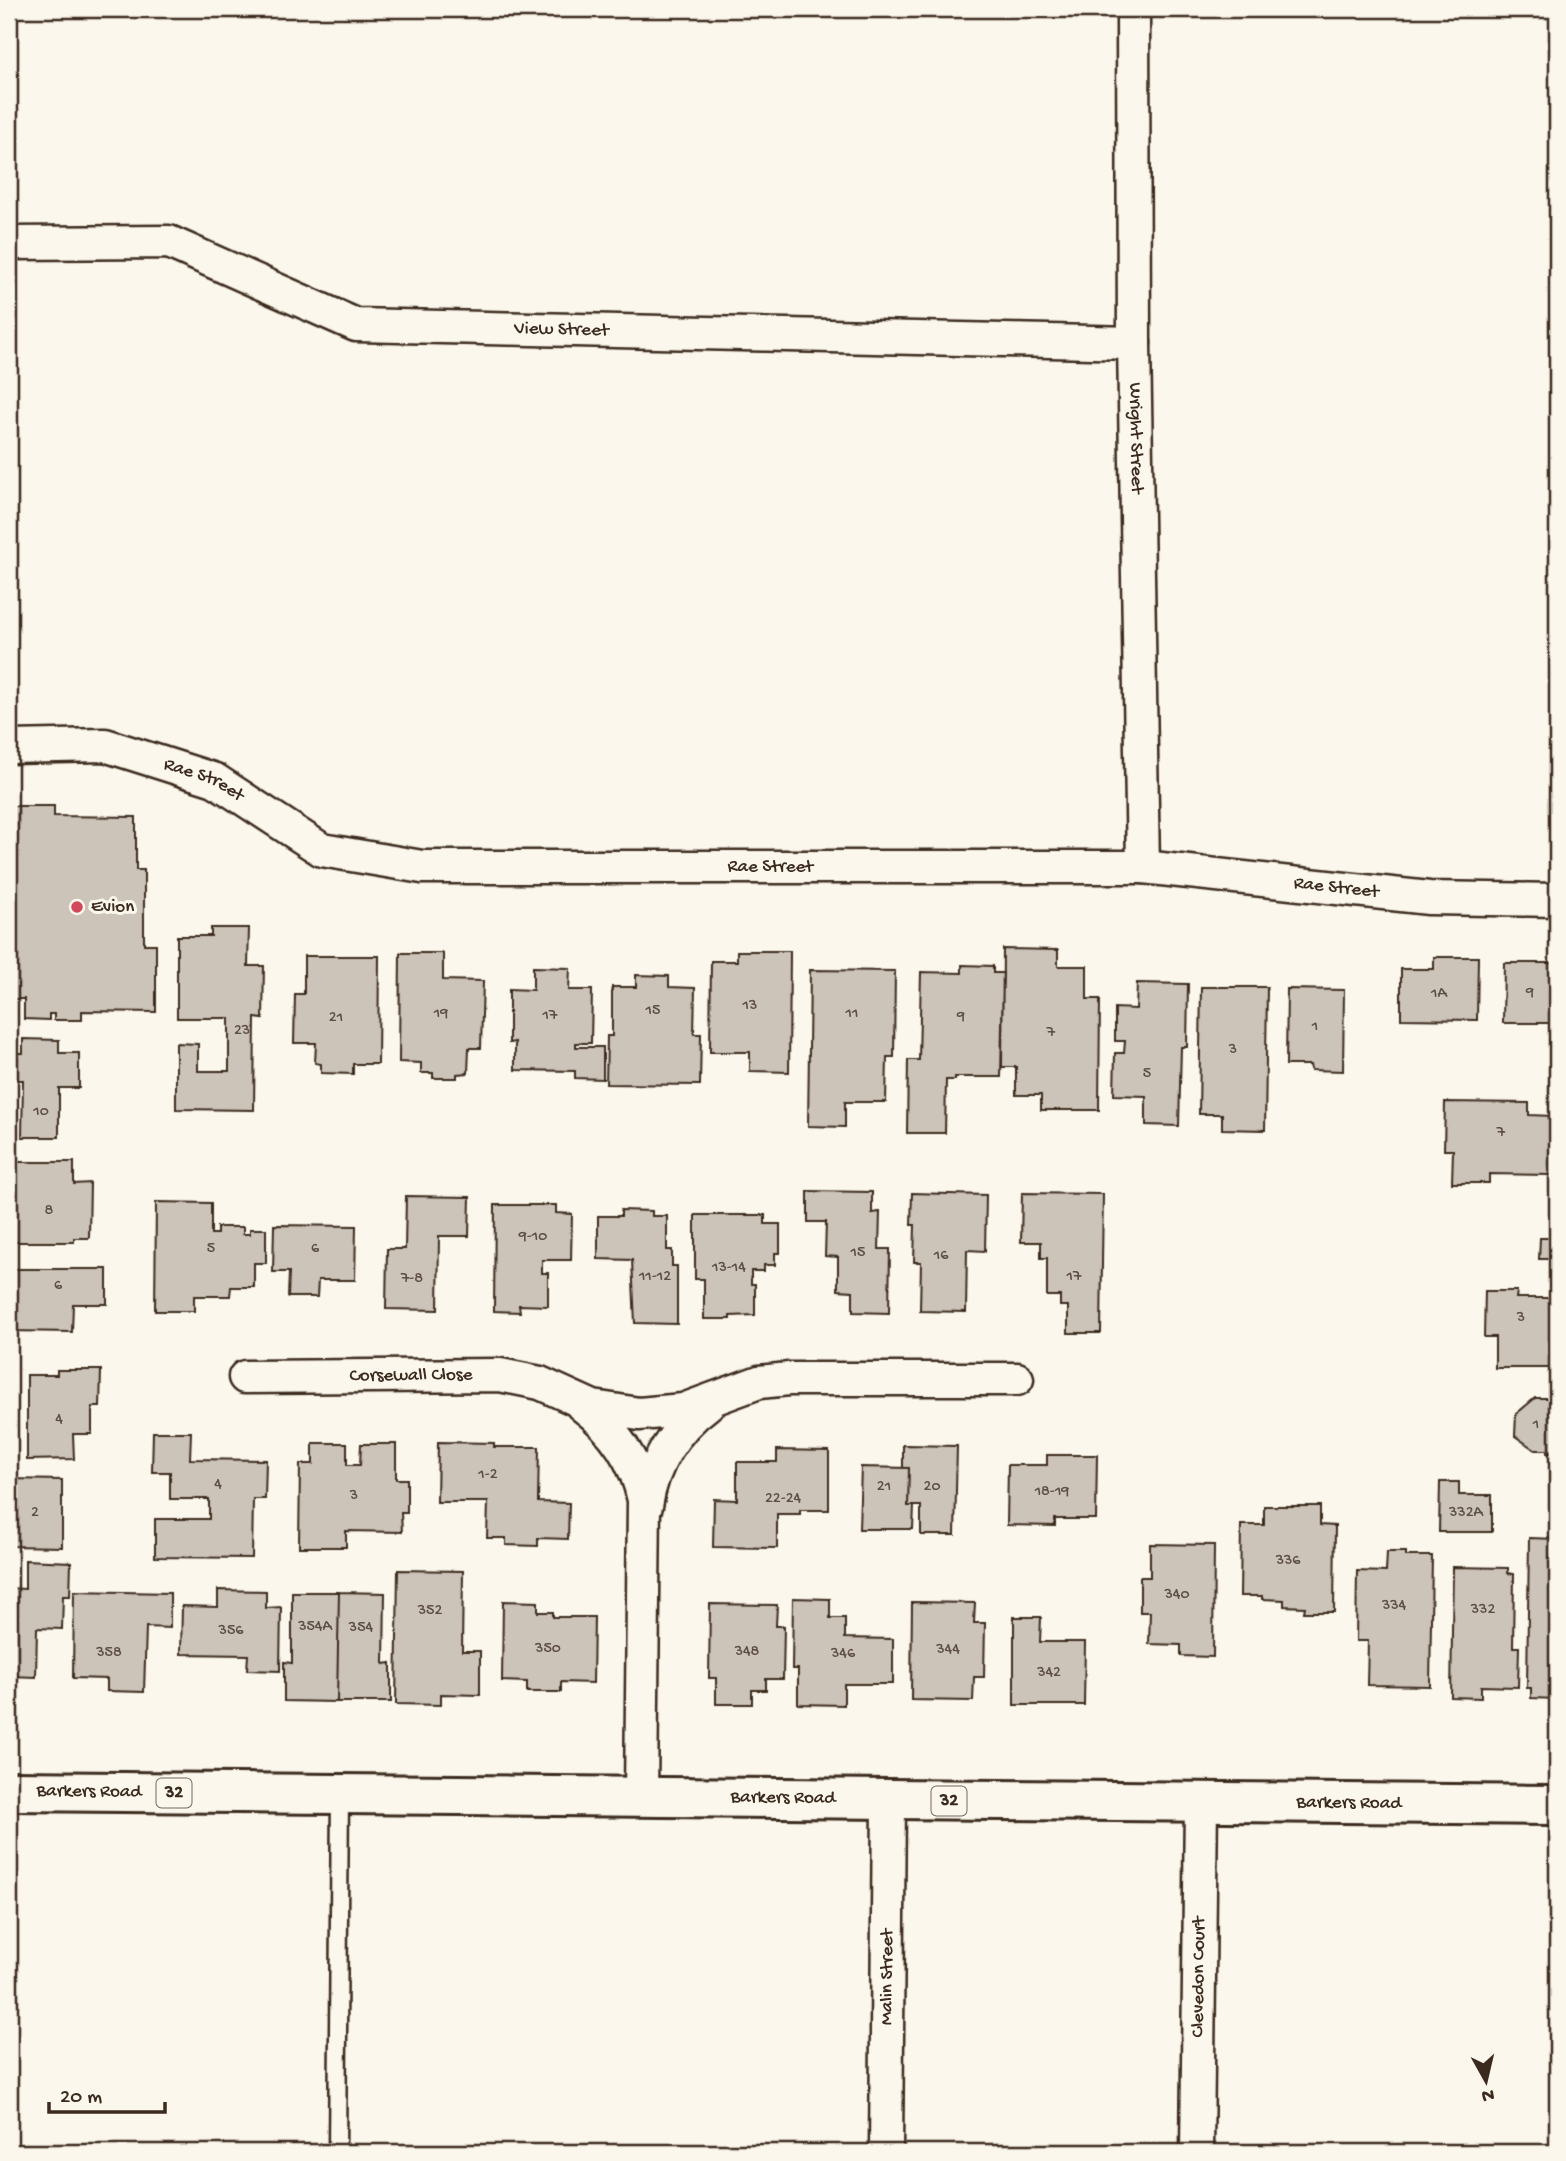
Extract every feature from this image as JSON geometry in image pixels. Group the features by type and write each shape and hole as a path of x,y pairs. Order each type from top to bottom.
{"main road":[{"name":"Barkers Road","path":"9,1791 1557,1805"}],"street":[{"name":"Wright Street","path":"1133,9 1134,343 1143,867"},
{"name":"View Street","path":"9,243 169,242 356,325 1134,343"},
{"name":"Rae Street","path":"9,747 105,744 215,780 322,850 422,867 1143,867 1429,898 1557,900"},
{"name":"Corsewall Close","path":"245,1377 500,1375 540,1383 604,1410 649,1414 683,1410 759,1382 789,1379 1017,1379"},
{"name":"Corsewall Close","path":"641,1798 645,1511 652,1481 669,1445 693,1416 722,1396"},
{"name":"Corsewall Close","path":"573,1398 600,1420 624,1449 637,1474 645,1511"},
{"name":"Malin Street","path":"886,2152 889,1800"},
{"name":"Clevedon Court","path":"1197,2152 1201,1802"}],"lane":[{"path":"337,2152 340,1796"}],"building":[{"name":"Evion","path":"9,806 54,806 54,816 136,817 136,870 144,870 144,944 156,944 156,1012 82,1011 82,1020 54,1020 54,1014 49,1014 49,1020 24,1019 24,999 9,999"},
{"path":"211,928 249,928 248,966 264,966 263,1019 255,1018 254,1110 176,1109 176,1043 198,1044 198,1071 229,1071 229,1018 177,1018 177,936 211,936"},
{"path":"1003,949 1058,950 1058,966 1087,966 1087,999 1100,999 1099,1110 1041,1110 1041,1095 1016,1095 1016,1067 1002,1067"},
{"path":"737,951 790,951 789,1072 750,1071 750,1052 710,1052 711,961 737,961"},
{"path":"400,953 443,953 443,980 483,981 481,1048 469,1048 468,1073 457,1074 457,1078 433,1078 433,1073 421,1073 421,1063 399,1062"},
{"path":"304,956 379,956 378,1064 353,1064 353,1074 321,1073 321,1064 315,1063 316,1043 294,1043 295,994 304,994"},
{"path":"1434,957 1478,957 1477,1020 1401,1019 1401,969 1434,969"},
{"path":"1504,963 1557,963 1557,1023 1503,1023"},
{"path":"962,965 993,966 993,973 1003,973 1001,1077 955,1077 955,1080 946,1080 945,1133 907,1133 908,1060 919,1060 921,972 962,973"},
{"path":"533,967 570,968 569,990 592,990 591,1043 576,1043 576,1047 603,1047 603,1079 575,1078 575,1071 515,1070 515,1042 509,1043 509,989 533,990"},
{"path":"810,970 895,971 894,1057 887,1057 886,1102 845,1102 845,1127 808,1126"},
{"path":"636,975 669,976 669,987 695,988 694,1034 701,1034 700,1085 606,1084 607,1036 612,1036 612,987 636,987"},
{"path":"1137,983 1188,984 1187,1047 1181,1047 1179,1126 1146,1125 1146,1096 1114,1095 1115,1053 1124,1053 1125,1041 1115,1041 1115,1008 1136,1009"},
{"path":"1201,987 1267,987 1265,1130 1222,1129 1222,1114 1199,1114"},
{"path":"1287,989 1344,990 1343,1071 1311,1070 1310,1065 1286,1065"},
{"path":"23,1039 59,1040 59,1053 79,1053 79,1088 59,1088 59,1137 22,1137 23,1080 9,1080 9,1053 23,1053"},
{"path":"1445,1102 1529,1103 1529,1115 1553,1116 1553,1107 1557,1107 1557,1185 1552,1185 1552,1175 1489,1174 1489,1183 1452,1183 1453,1150 1444,1150"},
{"path":"9,1162 74,1162 74,1184 90,1183 89,1238 74,1238 74,1242 9,1242"},
{"path":"808,1191 872,1192 872,1213 880,1212 879,1249 890,1249 889,1313 853,1312 853,1291 838,1290 838,1257 825,1256 826,1222 808,1222"},
{"path":"912,1193 986,1195 985,1251 967,1250 966,1312 920,1311 921,1262 914,1262"},
{"path":"1022,1193 1103,1194 1101,1333 1068,1333 1068,1306 1060,1306 1060,1296 1047,1296 1047,1258 1041,1258 1041,1242 1021,1242"},
{"path":"406,1196 470,1197 469,1236 439,1236 438,1310 386,1309 387,1249 405,1249"},
{"path":"156,1202 211,1203 211,1234 217,1234 217,1227 243,1227 243,1234 250,1234 250,1229 266,1229 266,1263 254,1263 254,1287 231,1287 230,1296 194,1296 194,1311 155,1311"},
{"path":"495,1205 556,1205 556,1213 572,1214 571,1260 542,1260 542,1273 548,1273 548,1306 519,1305 520,1312 494,1311"},
{"path":"621,1210 652,1211 652,1216 667,1216 667,1250 672,1250 672,1266 677,1266 677,1324 635,1323 632,1260 598,1259 598,1216 621,1216"},
{"path":"1553,1211 1557,1211 1557,1277 1552,1277 1552,1259 1539,1259 1540,1238 1552,1238"},
{"path":"695,1215 765,1215 765,1224 780,1224 780,1253 775,1253 775,1265 764,1265 764,1271 751,1271 751,1284 755,1284 755,1315 704,1319 704,1279 695,1279"},
{"path":"274,1225 356,1226 355,1280 318,1280 317,1297 288,1297 289,1272 273,1272"},
{"path":"9,1269 107,1269 107,1304 73,1304 72,1332 9,1331"},
{"path":"1485,1291 1517,1291 1516,1298 1557,1298 1557,1368 1495,1368 1495,1337 1484,1337"},
{"path":"57,1370 101,1370 100,1407 92,1407 92,1434 73,1434 74,1459 27,1460 27,1375 57,1375"},
{"path":"1548,1386 1557,1386 1557,1453 1535,1450 1515,1436 1516,1414 1535,1398 1548,1398"},
{"path":"153,1432 191,1432 190,1459 266,1460 265,1499 253,1499 252,1558 155,1557 155,1519 209,1519 209,1499 170,1499 170,1472 152,1472"},
{"path":"438,1442 494,1443 494,1447 539,1447 538,1502 569,1503 568,1539 538,1538 538,1546 506,1545 506,1538 487,1538 488,1502 437,1502"},
{"path":"313,1443 347,1443 347,1465 360,1465 361,1444 396,1444 396,1479 407,1479 407,1513 401,1513 402,1532 346,1531 346,1547 299,1547 300,1464 313,1464"},
{"path":"903,1445 957,1446 955,1535 921,1535 921,1506 908,1506 909,1468 903,1468"},
{"path":"777,1450 829,1451 829,1510 800,1510 800,1514 777,1514 777,1548 713,1547 714,1499 737,1500 737,1462 777,1462"},
{"path":"1047,1455 1097,1455 1096,1519 1055,1519 1055,1526 1007,1525 1008,1465 1047,1465"},
{"path":"861,1467 909,1468 908,1506 914,1506 913,1529 859,1529"},
{"path":"9,1479 62,1480 62,1547 9,1546"},
{"path":"1440,1482 1459,1482 1459,1495 1492,1495 1492,1532 1439,1532"},
{"path":"1264,1506 1320,1506 1320,1525 1335,1526 1334,1612 1304,1612 1305,1607 1284,1606 1284,1600 1240,1596 1241,1525 1264,1525"},
{"path":"1529,1538 1557,1539 1557,1699 1531,1698 1531,1688 1527,1688"},
{"path":"1150,1544 1214,1545 1213,1657 1181,1656 1181,1645 1149,1644 1150,1612 1140,1612 1140,1577 1150,1577"},
{"path":"1387,1552 1406,1552 1406,1556 1432,1556 1430,1686 1367,1685 1368,1641 1356,1641 1357,1571 1386,1572"},
{"path":"25,1560 71,1562 70,1596 63,1596 62,1629 37,1628 36,1677 9,1676 9,1588 25,1589"},
{"path":"1453,1567 1508,1568 1508,1573 1514,1574 1513,1647 1519,1647 1518,1687 1481,1686 1481,1698 1451,1697"},
{"path":"398,1570 463,1571 462,1651 480,1651 480,1695 441,1694 441,1705 396,1704"},
{"path":"218,1590 266,1591 266,1608 281,1607 280,1671 247,1670 248,1655 181,1654 182,1606 218,1607"},
{"path":"74,1591 170,1593 170,1628 146,1627 144,1692 107,1691 107,1679 73,1678"},
{"path":"292,1592 339,1592 337,1702 284,1701 284,1662 292,1663"},
{"path":"339,1592 385,1593 384,1664 391,1663 391,1702 337,1702"},
{"path":"793,1598 830,1599 830,1618 845,1618 845,1638 893,1639 893,1684 844,1684 844,1705 798,1704 798,1669 792,1669"},
{"path":"503,1601 538,1602 538,1612 553,1612 553,1617 594,1617 593,1683 561,1682 561,1692 527,1692 527,1682 502,1681"},
{"path":"912,1602 975,1603 974,1623 985,1623 984,1677 974,1677 973,1701 911,1700"},
{"path":"710,1604 777,1605 776,1626 784,1626 783,1679 766,1679 766,1690 752,1690 752,1704 716,1704 716,1678 709,1678"},
{"path":"1014,1617 1041,1617 1040,1642 1085,1642 1084,1705 1014,1705"}],"place":[{"name":"Evion","path":"77,907"}]}
